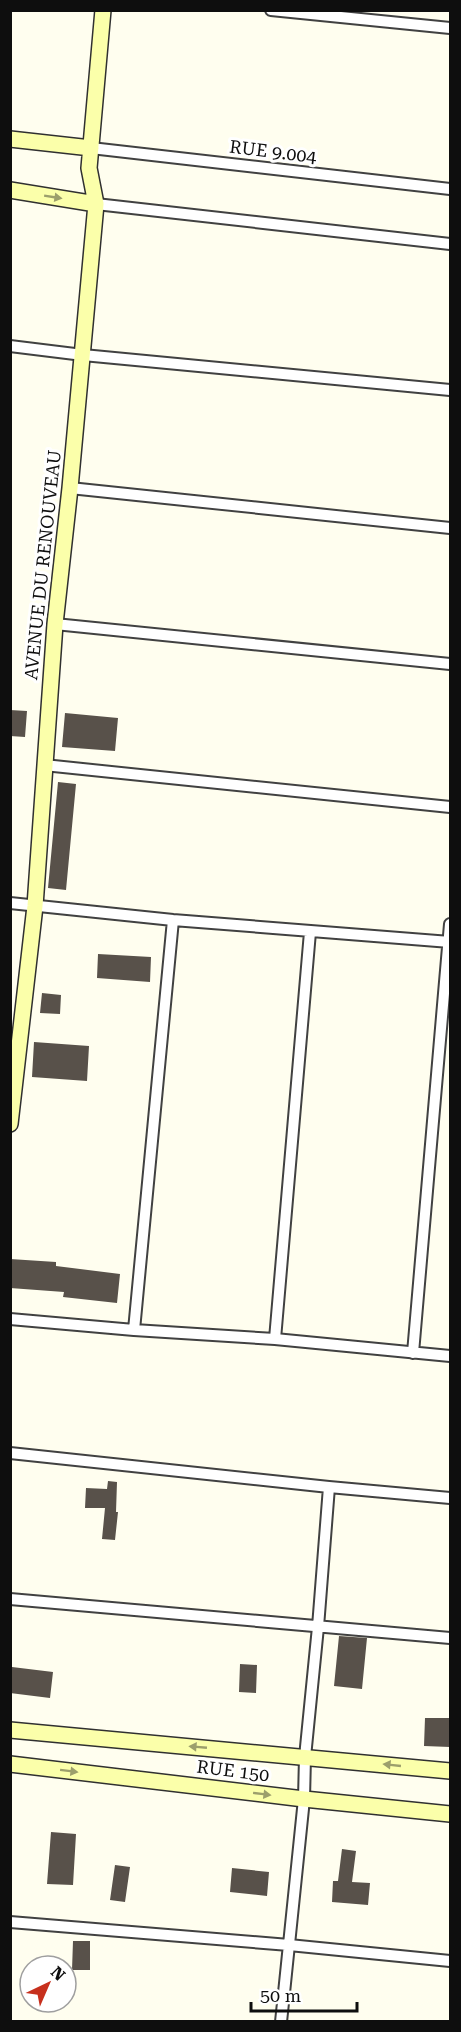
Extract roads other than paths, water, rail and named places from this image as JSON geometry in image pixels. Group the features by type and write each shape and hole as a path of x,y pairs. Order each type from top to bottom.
{"main road":[{"name":"AVENUE DU RENOUVEAU","path":"10,1124 34,906 55,624 96,204 89,168 103,10"},
{"path":"10,139 91,148"},
{"path":"10,190 96,204"},
{"name":"RUE 150","path":"10,1730 450,1771"},
{"name":"RUE 150","path":"10,1764 450,1814"}],"street":[{"path":"271,10 450,28"},
{"name":"RUE 9.004","path":"91,148 450,189"},
{"path":"96,204 450,244"},
{"path":"10,345 83,355 450,390"},
{"path":"70,488 450,528"},
{"path":"55,624 450,664"},
{"path":"44,765 450,807"},
{"path":"10,903 174,920 450,942"},
{"path":"134,1330 174,920"},
{"path":"413,1353 450,924"},
{"path":"275,1339 310,932"},
{"path":"10,1318 134,1330 275,1339 450,1356"},
{"path":"10,1453 450,1498"},
{"path":"281,2022 304,1799 305,1757 318,1627 328,1487"},
{"path":"10,1599 450,1638"},
{"path":"10,1922 450,1961"}]}
